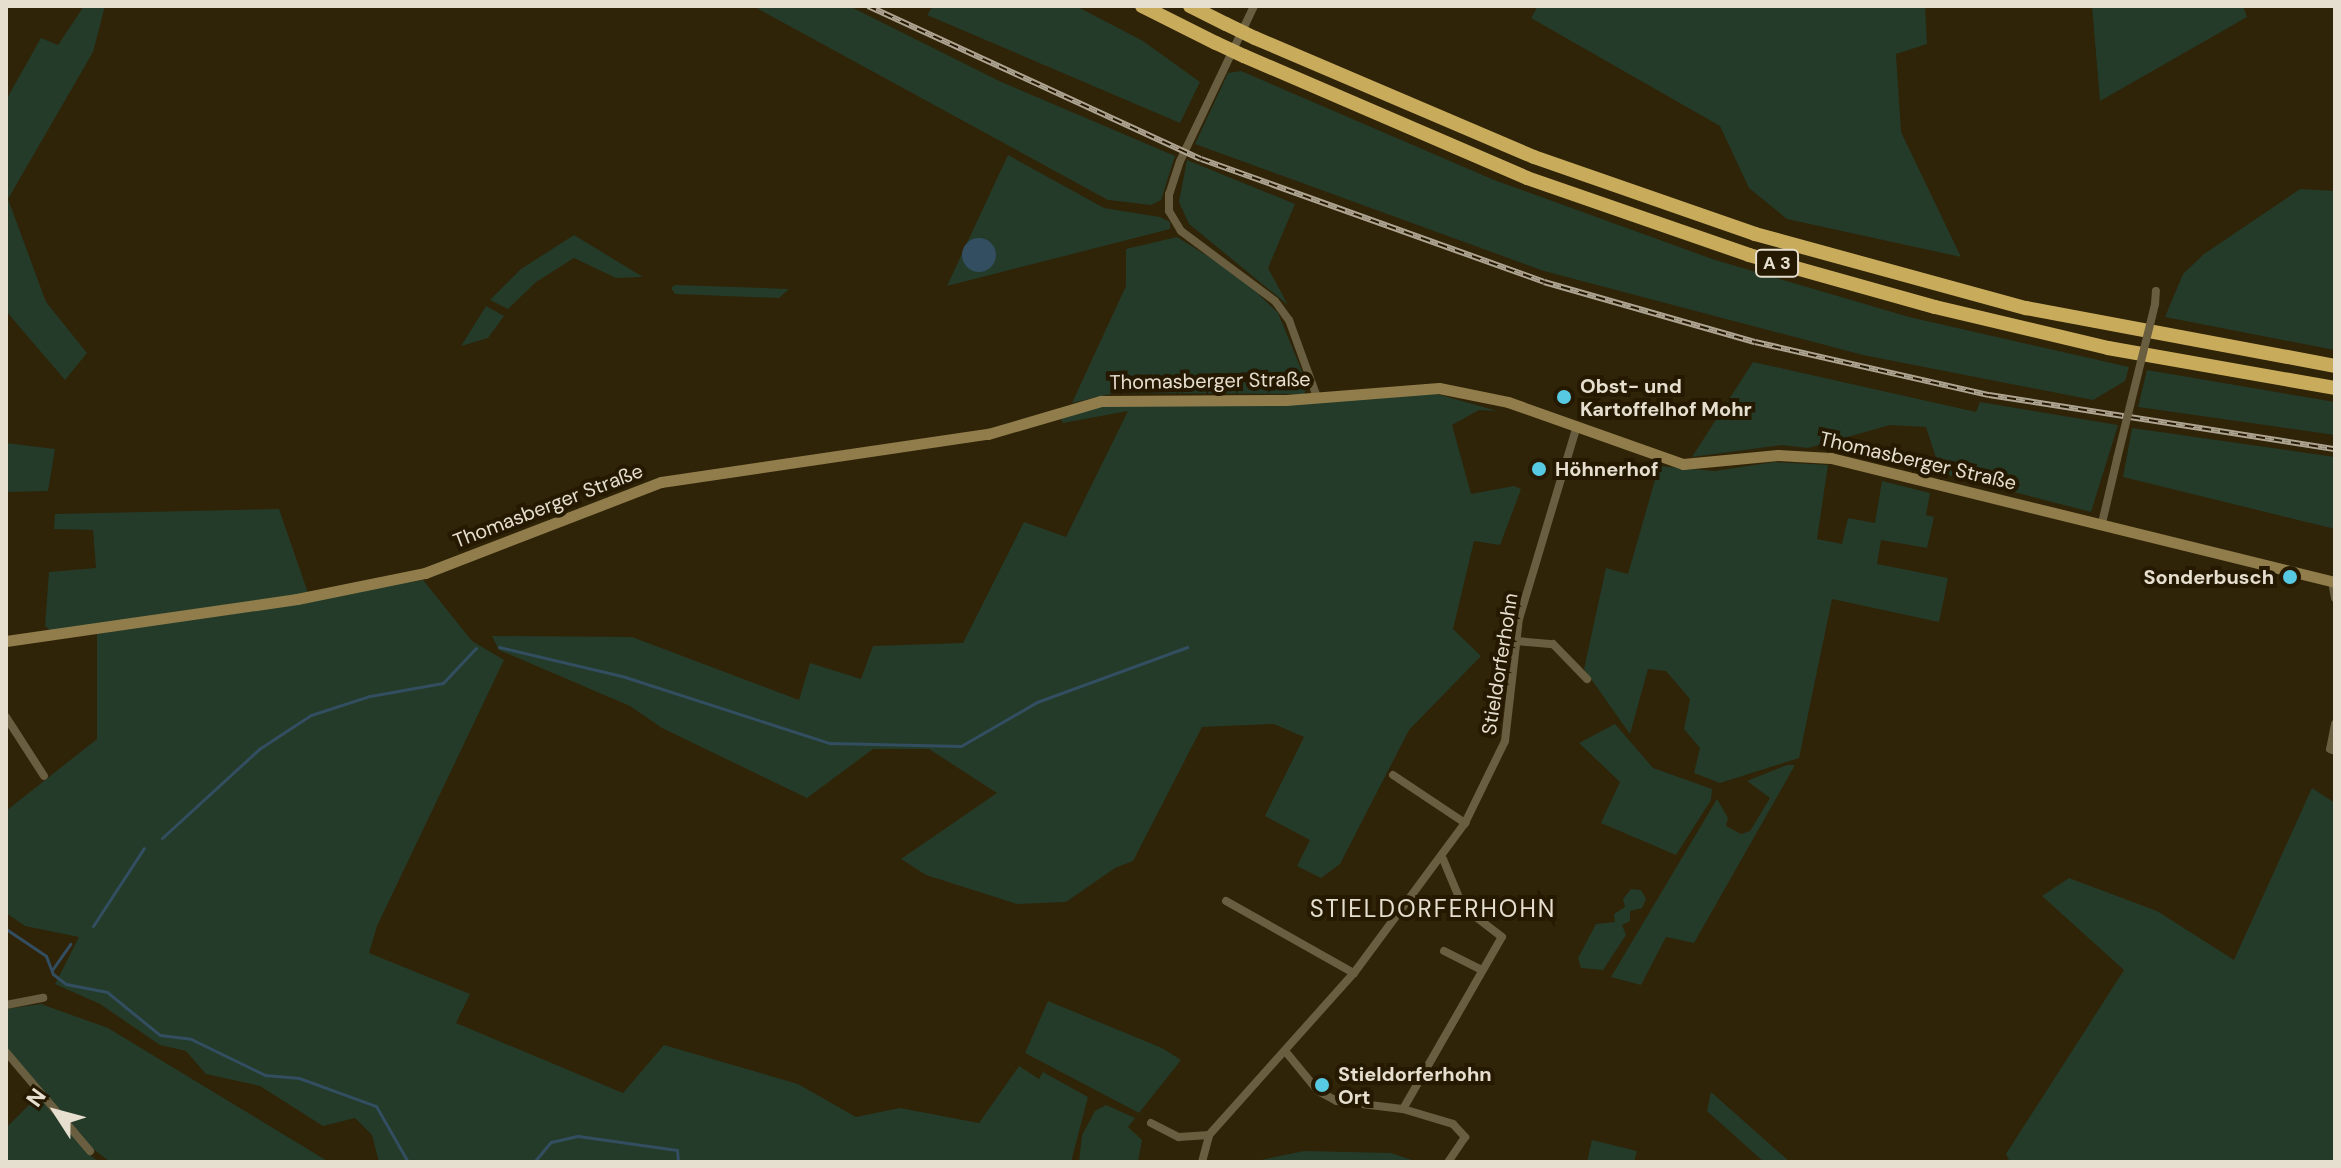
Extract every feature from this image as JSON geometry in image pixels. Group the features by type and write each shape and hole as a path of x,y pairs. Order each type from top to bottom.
{"highway":[{"name":"A 3","path":"1142,6 1244,56 1527,178 1749,255 1935,307 2108,348 2335,388"},
{"name":"A 3","path":"1190,6 1255,38 1534,157 1769,238 2026,308 2335,366"}],"main road":[{"name":"Thomasberger Straße","path":"6,641 297,599 425,573 661,482 988,434 1129,397 1317,397 1466,390 1683,464 1800,454 2102,523 2334,581"}],"street":[{"path":"1254,6 1180,161 1169,194 1169,211 1181,231 1275,301 1289,320 1317,397"},
{"path":"2102,523 2156,291"},
{"name":"Stieldorferhohn","path":"1209,1135 1354,973 1443,859 1465,823 1505,741 1516,641 1577,426"},
{"path":"2334,581 2335,598"},
{"path":"1516,641 1553,644 1587,679"},
{"path":"6,717 44,776"},
{"path":"2335,724 2330,749 2335,751"},
{"path":"1393,775 1465,823"},
{"path":"1403,1109 1502,937 1463,907 1443,859"},
{"path":"1226,901 1354,973"},
{"path":"1444,951 1482,970"},
{"path":"6,1005 43,998"},
{"path":"6,1052 90,1151"},
{"path":"1286,1052 1327,1097 1438,1116 1465,1137 1448,1162"},
{"path":"1151,1123 1179,1137 1209,1135 1202,1162"}],"green space":[{"path":"84,6 105,6 93,52 8,199 46,302 87,353 65,380 6,311 6,100 41,38 58,45"},
{"path":"753,6 849,6 999,81 1175,156 1161,200 1151,205 1108,200"},
{"path":"933,6 1076,6 1143,41 1200,82 1180,123 927,15"},
{"path":"1538,6 1925,6 1927,44 1896,54 1901,132 1961,257 1787,219 1749,188 1720,126 1531,18"},
{"path":"2092,6 2243,6 2247,17 2100,101"},
{"path":"1241,71 1494,180 1715,260 1909,317 2129,367 2125,381 2093,400 1863,355 1544,271 1195,144 1228,73"},
{"path":"1008,155 1104,208 1160,217 1170,222 1170,229 947,286"},
{"path":"1187,160 1295,204 1268,268 1288,305 1189,224 1179,202"},
{"path":"2300,189 2335,191 2335,350 2165,317 2183,274 2204,254"},
{"path":"574,235 643,277 616,278 574,258 536,282 508,309 490,300 521,269"},
{"path":"1177,237 1241,277 1278,313 1308,386 1304,394 1115,393 1072,403 1126,286 1126,249"},
{"path":"675,285 789,289 779,298 675,294 671,288"},
{"path":"486,306 504,316 488,338 461,346"},
{"path":"1753,362 1976,412 1980,402 2118,425 2091,512 1941,473 1926,427 1890,425 1808,448 1781,445 1692,457"},
{"path":"2147,370 2335,402 2335,435 2138,407"},
{"path":"1437,394 1497,411 1479,410 1452,425 1471,494 1514,486 1521,489 1500,545 1474,541 1453,629 1481,656 1409,730 1340,864 1321,878 1297,866 1310,840 1265,816 1304,737 1274,724 1202,727 1133,861 1115,868 1066,902 1017,904 926,875 901,859 997,793 929,749 873,749 807,798 662,728 630,706 499,650 492,636 632,637 799,700 810,663 861,679 873,646 963,643 1024,522 1066,537 1128,411 1063,423 1060,417 1113,404"},
{"path":"2132,428 2335,457 2335,529 2123,477"},
{"path":"6,443 55,449 48,491 6,492"},
{"path":"1774,462 1828,465 1817,539 1842,544 1848,518 1875,523 1882,481 1930,493 1926,515 1934,517 1927,548 1881,540 1877,564 1948,578 1939,622 1832,599 1799,758 1720,783 1694,773 1700,748 1684,729 1690,699 1666,671 1648,669 1630,734 1584,669 1606,568 1628,574 1659,466 1715,471"},
{"path":"279,509 308,593 51,631 45,626 49,572 96,568 93,530 54,529 55,514"},
{"path":"423,580 472,641 504,660 377,926 369,953 470,994 456,1023 623,1093 664,1045 798,1084 856,1117 900,1108 979,1123 1019,1066 1039,1079 1043,1072 1088,1097 1071,1162 379,1162 372,1135 355,1118 323,1126 260,1086 206,1074 186,1051 160,1045 100,1004 55,984 79,937 25,926 6,913 6,811 97,739 97,634"},
{"path":"1615,724 1653,768 1712,789 1711,800 1676,855 1601,823 1620,782 1579,743"},
{"path":"1787,765 1795,765 1694,943 1666,937 1641,985 1611,977 1717,799 1728,818 1726,826 1741,834 1750,831 1770,798 1747,781"},
{"path":"2312,788 2335,803 2335,1162 2010,1162 2006,1154 2124,970 2042,896 2069,878 2157,911 2234,960"},
{"path":"1631,889 1641,890 1646,899 1642,908 1630,911 1630,921 1622,925 1626,935 1603,970 1581,968 1578,958 1596,924 1615,922 1614,914 1625,907 1623,899"},
{"path":"1048,1001 1162,1048 1181,1060 1139,1113 1025,1053"},
{"path":"41,1004 108,1028 329,1162 110,1162 92,1148 6,1048 6,1009"},
{"path":"42,1092 91,1156 99,1162 6,1162 6,1128"},
{"path":"1711,1092 1790,1162 1764,1162 1707,1111"},
{"path":"1106,1105 1135,1118 1128,1127 1142,1140 1138,1162 1079,1162 1082,1135 1095,1111"},
{"path":"1592,1140 1637,1151 1634,1162 1587,1162"},
{"path":"1304,1151 1391,1153 1418,1162 1251,1162"}],"water":[{"path":"979,238 991,243 996,255 991,267 979,272 967,267 962,255 967,243"}],"waterway":[{"path":"499,647 622,676 830,743 961,746 1037,702 1187,647"},
{"path":"162,838 259,749 311,715 370,696 443,683 476,648"},
{"path":"93,926 144,848"},
{"path":"6,929 46,956 53,974 66,984 107,992 160,1035 191,1039 265,1075 299,1078 376,1106 408,1162"},
{"path":"52,970 70,944"},
{"path":"534,1162 551,1142 578,1136 677,1150 678,1162"}],"railway":[{"path":"868,6 1201,159 1544,282 1755,342 1989,395 2335,449"}],"place":[{"name":"Obst- und Kartoffelhof Mohr","path":"1564,397"},
{"name":"Höhnerhof","path":"1539,469"},
{"name":"Sonderbusch","path":"2290,577"},
{"name":"Stieldorferhohn Ort","path":"1322,1085"}],"district":[{"name":"STIELDORFERHOHN","path":"1433,909"}]}
